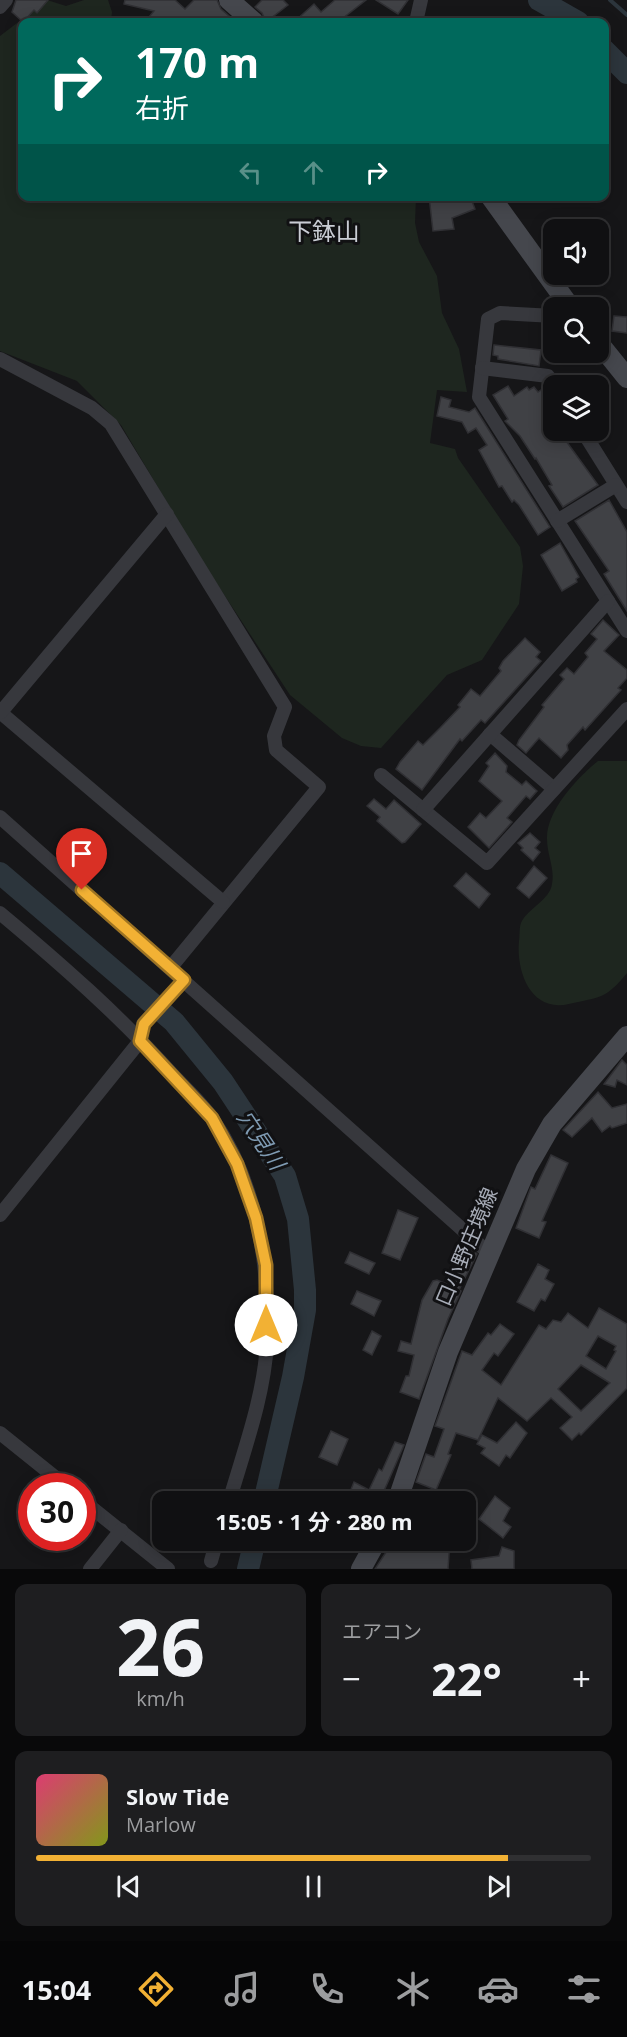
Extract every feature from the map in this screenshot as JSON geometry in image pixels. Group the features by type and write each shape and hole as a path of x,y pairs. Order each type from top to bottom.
{"main road":[{"path":"229,0 249,18"},
{"path":"494,201 563,297"},
{"path":"609,356 627,378"},
{"name":"口小野庄境線","path":"401,1491 448,1352 526,1169 552,1124 627,1036"},
{"path":"361,1569 371,1551"}],"street":[{"path":"0,8 6,0"},
{"path":"417,18 422,0"},
{"path":"543,315 500,313 488,319 479,397 627,631"},
{"path":"0,359 92,408 111,424 285,707 274,736 276,750 319,787 171,967"},
{"path":"482,368 543,375"},
{"path":"589,441 627,502"},
{"path":"557,521 616,484"},
{"path":"167,514 0,712 223,902"},
{"path":"423,810 608,601"},
{"path":"381,775 487,863 627,709"},
{"path":"490,734 554,789"},
{"path":"0,817 171,967 491,1255"},
{"path":"0,913 77,976 140,1041 212,1118 237,1164 256,1218 266,1265 267,1344 256,1411 232,1491"},
{"path":"0,1215 140,1041 144,1024 184,980"},
{"path":"0,1433 50,1473"},
{"path":"96,1511 168,1569"},
{"path":"90,1569 121,1530"},
{"path":"212,1561 215,1551"}],"shaded area":[{"path":"47,0 66,6 84,0 108,0 112,12 111,18 24,18"},
{"path":"18,22 18,201 416,201 415,223 419,242 437,276 442,313 459,349 467,392 437,390 430,443 455,449 458,458 520,547 523,566 519,604 482,660 447,675 381,748 361,746 342,738 290,695 200,558 121,425 77,381 0,351 0,36"},
{"path":"598,761 627,761 627,973 602,996 556,1005 536,996 523,977 519,953 520,927 524,918 547,895 552,884 547,839 548,828 557,806 581,776"}],"building":[{"path":"16,0 48,0 37,13 34,10 27,18 19,18 12,12"},
{"path":"125,0 175,0 185,9 194,0 217,0 221,9 231,18 150,18 154,11 124,4"},
{"path":"262,0 283,0 288,5 271,18 264,18 255,7"},
{"path":"335,0 366,0 343,18 298,18 314,4 321,12"},
{"path":"376,0 408,0 398,14"},
{"path":"430,201 472,201 475,209 452,218 454,229 433,231"},
{"path":"614,316 627,317 627,333 612,331"},
{"path":"494,345 541,350 539,366 498,359 498,356 493,355"},
{"path":"508,386 514,396 527,387 529,390 534,387 538,392 541,390 543,393 543,441 566,441 598,485 563,507 549,486 552,485 536,458 520,436 505,421 508,419 493,395"},
{"path":"441,397 451,400 449,407 469,412 475,408 550,527 538,535 519,505 514,500 512,502 502,486 499,487 479,450 487,445 476,428 468,433 462,422 437,416"},
{"path":"609,500 627,532 627,611 604,574 609,571 575,521"},
{"path":"560,543 579,577 576,579 577,582 562,591 541,555"},
{"path":"603,620 619,635 604,651 627,670 627,678 618,688 621,690 585,730 583,727 567,745 568,750 561,758 539,738 526,753 517,745 519,740 544,707 542,705 564,679 560,675 567,668 574,674 588,657 585,653 597,639 591,634"},
{"path":"525,638 540,652 536,657 541,661 485,723 481,720 462,741 460,739 422,790 396,769 418,741 423,745 460,707 458,705 471,689 480,696 501,671 499,668 503,661"},
{"path":"495,753 507,766 506,772 522,785 526,781 537,791 530,799 526,796 507,818 512,822 489,848 468,827 480,813 486,818 502,801 479,781 489,766 486,763"},
{"path":"374,799 386,809 394,800 421,824 402,843 377,821 380,817 367,806"},
{"path":"530,833 540,842 535,848 540,852 533,861 521,850 523,848 518,843"},
{"path":"534,866 547,878 529,898 517,888"},
{"path":"466,873 490,894 479,908 454,886"},
{"path":"622,1060 627,1065 627,1085 617,1080 615,1087 604,1084"},
{"path":"598,1092 612,1108 627,1104 627,1123 612,1128 610,1126 602,1132 592,1118 572,1137 563,1130"},
{"path":"551,1155 568,1163 542,1221 546,1222 539,1238 516,1228 531,1187 535,1189"},
{"path":"398,1210 418,1218 400,1260 382,1253"},
{"path":"463,1242 477,1254 459,1290 461,1291 448,1319 419,1399 400,1392 406,1376 409,1376 414,1355 398,1351 401,1341 411,1344 422,1300 433,1281 437,1280 449,1285 458,1265 450,1260"},
{"path":"350,1252 375,1263 369,1274 345,1263"},
{"path":"538,1264 549,1270 545,1279 554,1284 545,1301 541,1299 534,1311 517,1302"},
{"path":"357,1291 381,1301 374,1316 351,1304"},
{"path":"599,1308 627,1324 627,1388 581,1435 579,1433 572,1440 560,1428 572,1417 551,1398 527,1421 498,1398 478,1440 456,1433 448,1454 451,1455 436,1490 416,1482 426,1454 434,1457 444,1429 435,1426 462,1351 472,1355 488,1333 491,1335 500,1324 514,1334 498,1356 494,1353 482,1370 501,1385 539,1325 546,1329 553,1320 561,1322 568,1313 588,1328","holes":["598,1336 616,1346 614,1350 616,1351 606,1369 586,1356","581,1365 610,1383 581,1411 558,1389"]},
{"path":"372,1331 381,1336 372,1355 363,1350"},
{"path":"516,1422 527,1433 510,1458 506,1455 499,1466 481,1453 485,1448 477,1444 482,1435 497,1443"},
{"path":"331,1431 348,1439 337,1465 319,1457"},
{"path":"395,1442 404,1445 384,1491 350,1491 354,1482 369,1490 379,1469 382,1471"},
{"path":"495,1496 510,1508 503,1521 511,1527 503,1538 479,1519"},
{"path":"502,1547 514,1551 514,1569 472,1569 471,1560 499,1556"},
{"path":"387,1551 449,1551 448,1569 375,1569"}],"waterway":[{"path":"539,0 571,18"},
{"path":"610,0 627,15"},
{"path":"609,55 627,73"},
{"name":"穴見川","path":"0,873 174,1022 223,1082 285,1176 298,1219 305,1310 293,1377 267,1491"},
{"name":"穴見川","path":"248,1569 252,1551"}],"district":[{"name":"下鉢山","path":"324,232"}],"route":[{"path":"82,890 184,980 144,1024 140,1041 151,1050 212,1118 237,1164 256,1218 266,1265 266,1325"}]}
